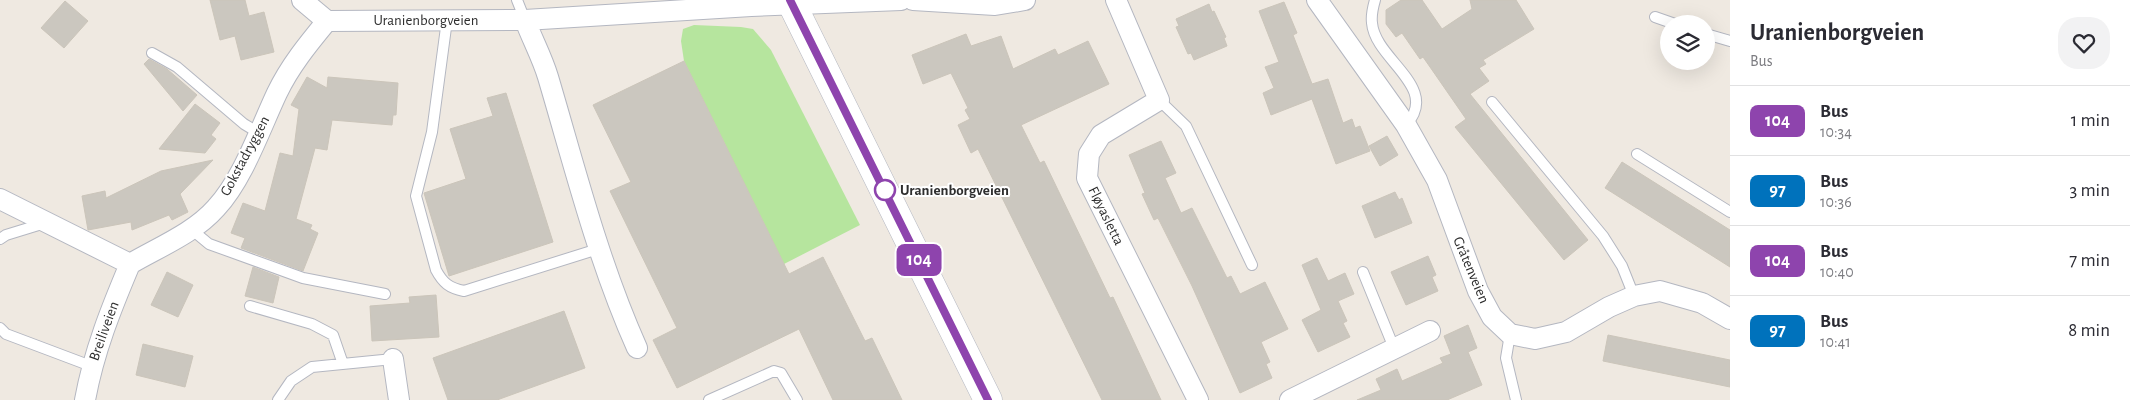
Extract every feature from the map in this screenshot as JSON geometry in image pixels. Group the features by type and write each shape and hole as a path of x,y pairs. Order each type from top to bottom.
{"main road":[{"path":"792,3 988,400"}],"street":[{"path":"302,0 327,21"},
{"name":"Uranienborgveien","path":"327,21 525,20 792,3 902,0"},
{"path":"913,0 995,5 1025,0"},
{"path":"1116,0 1159,100"},
{"name":"Gråtenveien","path":"1317,0 1406,125 1437,180 1478,291 1492,317 1510,334"},
{"path":"525,20 547,75 598,249 619,309 637,348"},
{"name":"Gokstadryggen","path":"130,264 191,229 217,208 238,175 278,91 297,57 327,21"},
{"name":"Fløyasletta","path":"1159,100 1101,135 1088,154 1087,178 1198,400"},
{"path":"0,199 130,264"},
{"name":"Breiliveien","path":"85,400 91,366 110,310 130,264"},
{"path":"1510,334 1535,339 1566,332 1608,307 1634,296 1660,291 1702,303 1730,319"},
{"path":"1290,400 1430,331"},
{"path":"393,360 399,400"}],"lane":[{"path":"517,0 525,20"},
{"path":"1375,0 1372,25 1378,40 1414,91 1418,102 1415,115 1406,125"},
{"path":"1655,18 1660,20"},
{"path":"447,20 432,132 416,196 436,270 442,281 451,288 464,291 598,249"},
{"path":"1715,37 1730,41"},
{"path":"152,53 177,67 244,124 259,133"},
{"path":"1159,100 1186,126 1252,265"},
{"path":"1492,102 1602,236 1622,266 1634,296"},
{"path":"1637,154 1730,212"},
{"path":"0,239 6,235 46,222"},
{"path":"191,229 209,244 303,278 385,294"},
{"path":"1363,272 1394,348"},
{"path":"250,306 312,324 333,335 343,364"},
{"path":"0,328 6,334 91,366"},
{"path":"1510,334 1506,358 1516,400"},
{"path":"278,400 291,381 312,367 393,360"},
{"path":"709,400 774,371 781,373 797,400"}],"green space":[{"path":"694,25 753,29 771,50 860,225 784,264 684,61 681,41 683,29"}],"building":[{"path":"210,0 245,0 249,16 264,12 274,52 241,60 235,36 220,40"},
{"path":"1401,0 1422,0 1442,29 1472,9 1470,0 1516,0 1534,29 1483,60 1486,64 1479,68 1489,81 1470,94 1588,240 1564,260 1455,127 1466,119 1423,57 1420,59 1402,33 1396,37 1386,24 1386,10"},
{"path":"65,1 88,21 64,48 41,28"},
{"path":"1284,2 1297,33 1293,35 1312,84 1328,79 1343,123 1352,119 1355,128 1360,126 1370,151 1336,164 1312,99 1271,115 1263,93 1274,88 1265,67 1279,62 1259,11"},
{"path":"1209,4 1226,37 1224,38 1227,46 1194,60 1191,53 1188,54 1176,27 1179,26 1176,19"},
{"path":"966,34 971,46 1001,36 1013,69 1055,49 1058,55 1088,41 1109,84 1021,125 1040,163 1044,161 1110,298 1113,297 1161,400 1102,400 978,149 971,153 958,125 970,119 965,110 968,108 951,73 923,84 912,55"},
{"path":"149,59 167,69 197,95 183,111 144,64"},
{"path":"684,61 789,274 823,257 865,341 872,338 902,400 833,400 799,329 677,388 653,340 677,328 610,191 631,182 593,105"},
{"path":"307,77 327,88 328,77 398,83 396,115 393,115 392,125 332,120 327,150 315,148 296,219 312,225 310,229 318,233 303,271 241,248 245,238 231,233 243,203 265,211 280,153 293,156 299,109 291,105"},
{"path":"506,93 553,242 449,276 424,193 466,179 450,129 493,116 487,98"},
{"path":"195,104 220,123 211,135 216,139 205,153 159,149"},
{"path":"1387,136 1398,155 1380,166 1369,146"},
{"path":"1161,141 1176,173 1165,178 1181,213 1192,208 1227,278 1231,276 1240,294 1265,282 1288,329 1261,342 1270,362 1266,364 1272,378 1240,393 1192,286 1158,218 1154,220 1142,194 1145,193 1129,155"},
{"path":"213,160 180,194 188,212 172,220 169,215 132,230 131,222 88,230 82,196 105,191 106,198 161,171"},
{"path":"1622,162 1730,230 1730,267 1605,188"},
{"path":"1395,192 1399,200 1402,198 1412,223 1375,238 1362,206"},
{"path":"1428,256 1436,275 1432,277 1438,291 1406,305 1391,272"},
{"path":"1317,258 1328,281 1345,273 1354,294 1338,301 1347,321 1343,323 1350,337 1318,352 1302,320 1321,310 1302,265"},
{"path":"253,267 279,277 273,303 245,296"},
{"path":"167,272 193,285 178,317 151,305"},
{"path":"436,295 439,337 372,341 370,306 410,303 409,297"},
{"path":"564,311 585,368 497,400 448,400 433,358"},
{"path":"1468,325 1477,348 1468,352 1482,385 1447,400 1357,400 1381,390 1376,379 1397,369 1402,381 1443,363 1440,358 1451,354 1444,336"},
{"path":"1608,335 1730,360 1730,387 1603,361"},
{"path":"143,344 193,356 185,387 136,375"}],"bus line":[{"name":"104","path":"790,0 988,400"}],"place":[{"name":"Uranienborgveien","path":"885,190"}]}
